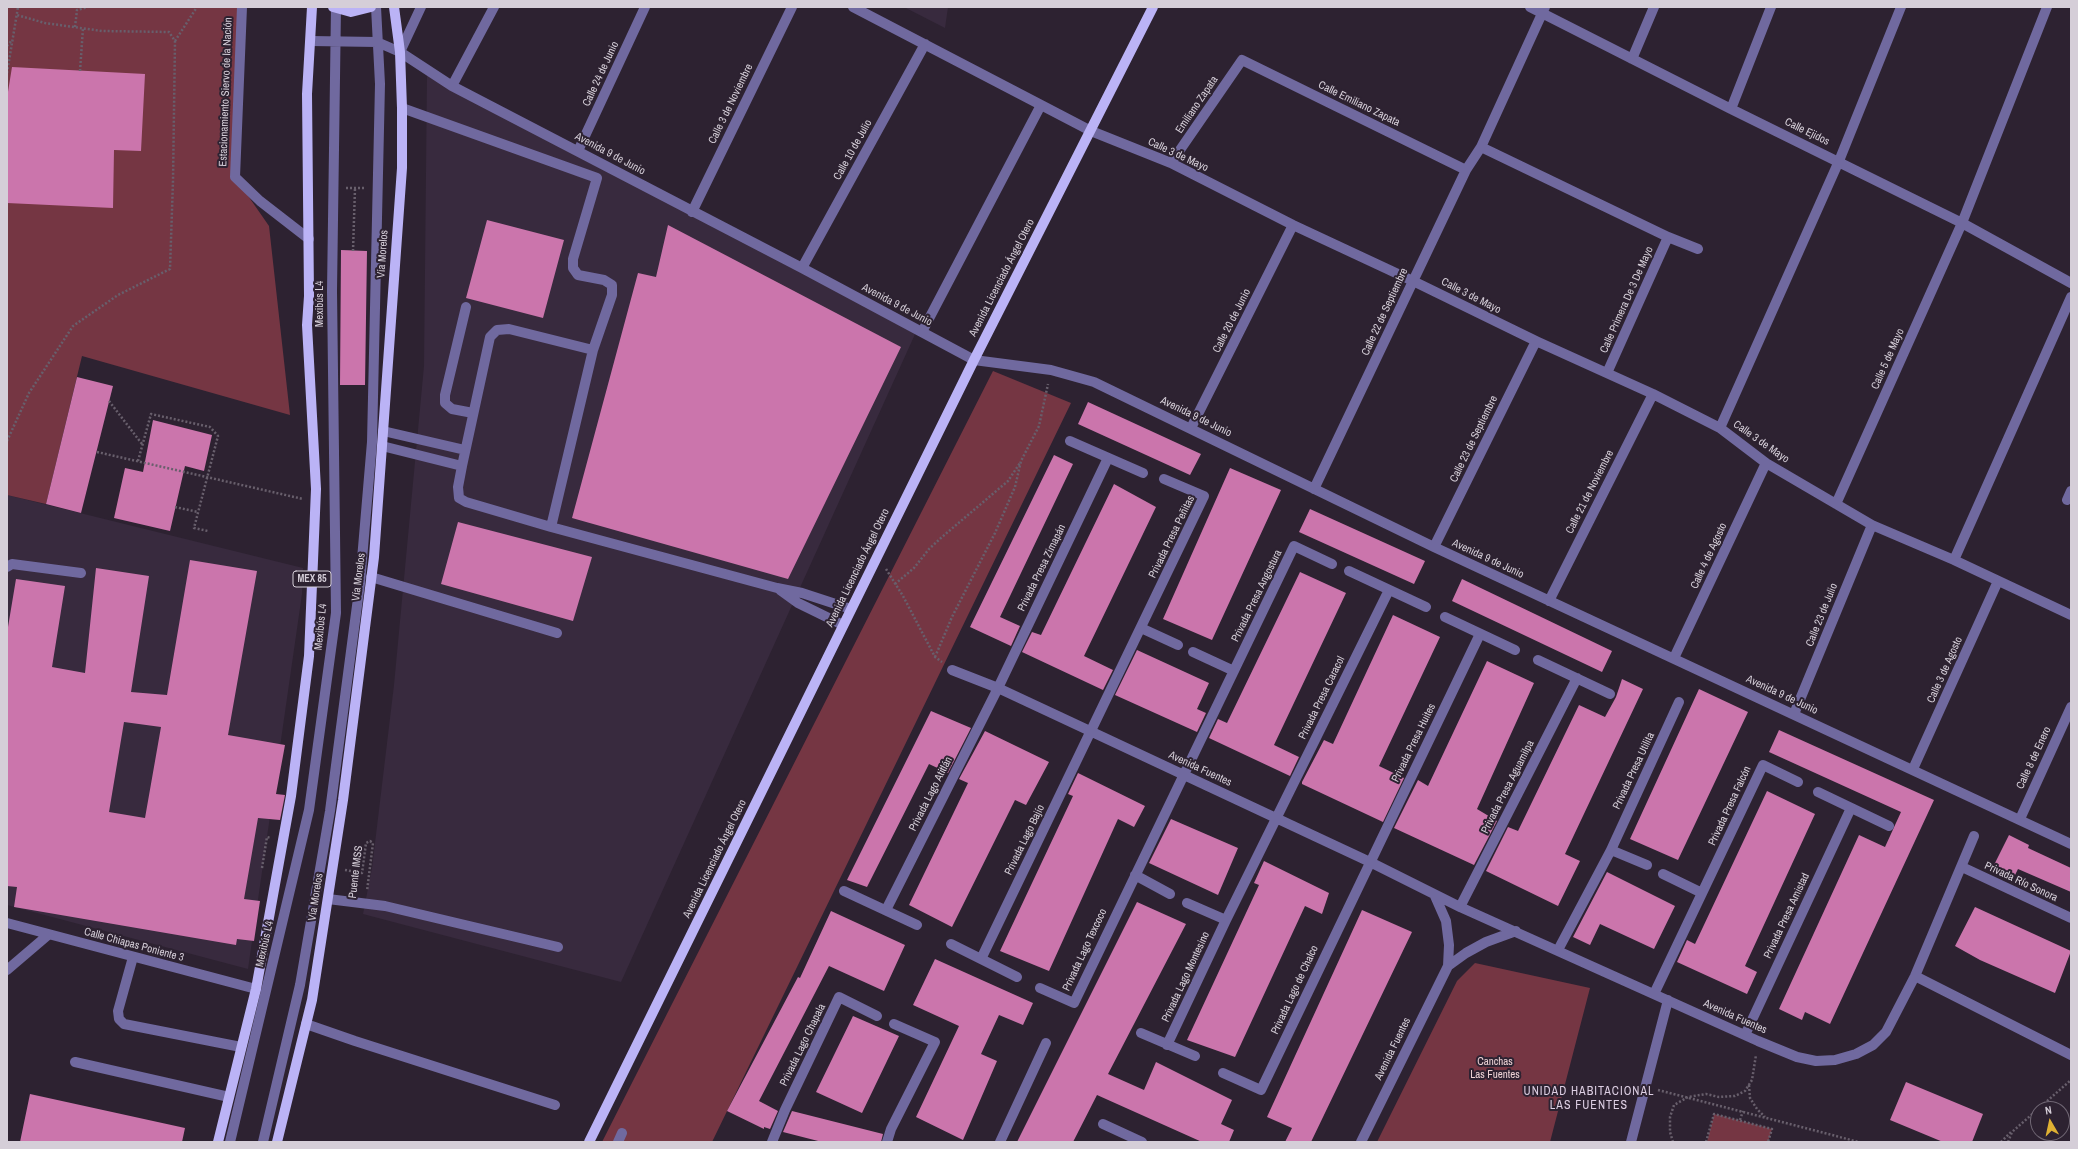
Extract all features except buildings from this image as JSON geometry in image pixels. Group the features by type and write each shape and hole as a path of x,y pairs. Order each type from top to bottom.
{"main road":[{"name":"MEX 85","path":"218,1142 256,989 291,796 309,656 315,501 307,325 309,296 308,94 312,7"},
{"path":"335,7 351,12 371,7"},
{"name":"Vía Morelos","path":"277,1142 312,1000 343,800 372,577 402,168 400,52 394,7"},
{"name":"Avenida Licenciado Ángel Otero","path":"589,1142 974,360 1153,7"}],"street":[{"name":"Estacionamiento Siervo de la Nación","path":"242,7 235,177 260,201 309,239"},
{"name":"Mexibús L4","path":"230,1142 309,810 336,613 332,306 336,42 335,7"},
{"path":"263,1142 300,985 330,811 360,583 372,442 380,84 376,42 376,7"},
{"path":"400,52 421,7"},
{"path":"452,86 494,7"},
{"name":"Calle 24 de Junio","path":"578,151 645,7"},
{"name":"Calle 3 de Noviembre","path":"692,212 792,7"},
{"name":"Calle 3 de Mayo","path":"853,7 1091,131 1171,163 1293,225 1414,280 1536,342 1653,394 1720,428 1766,463 1872,525 1954,560 2071,616"},
{"name":"Calle Ejidos","path":"1530,7 1544,10 1632,59 1962,223 2071,282"},
{"path":"1632,59 1654,7"},
{"path":"1731,109 1771,7"},
{"path":"1720,428 1839,161 1901,7"},
{"name":"Calle 5 de Mayo","path":"1836,504 1962,223 2047,7"},
{"name":"Calle 22 de Septiembre","path":"1314,489 1466,170 1481,147 1544,10"},
{"name":"Avenida 9 de Junio","path":"311,41 376,42 400,52 452,86 802,268 974,360 1051,370 1094,382 1434,547 1913,769 2071,844"},
{"name":"Calle 10 de Julio","path":"802,268 925,44"},
{"name":"Emiliano Zapata","path":"1171,163 1242,60"},
{"name":"Calle Emiliano Zapata","path":"1242,60 1466,170"},
{"path":"922,332 1041,105"},
{"path":"402,108 597,178 573,259 573,268 578,275 604,280 612,285 612,295 593,350 551,527"},
{"path":"1481,147 1698,250"},
{"name":"Calle 20 de Junio","path":"1191,428 1293,225"},
{"name":"Calle Primera De 3 De Mayo","path":"1608,373 1668,237"},
{"path":"1954,560 2071,297"},
{"path":"466,307 445,395 445,403 452,408 473,413"},
{"path":"593,350 509,329 497,330 490,337 465,450 458,487 459,498 551,527 777,588 802,592 851,609"},
{"name":"Calle 23 de Septiembre","path":"1434,547 1536,342"},
{"name":"Calle 21 de Noviembre","path":"1549,601 1653,394"},
{"path":"383,432 465,450"},
{"path":"1070,441 1143,473"},
{"path":"382,446 462,466"},
{"name":"Privada Presa Zimapán","path":"998,688 1108,458"},
{"name":"Calle 4 de Agosto","path":"1674,658 1766,463"},
{"name":"Privada Presa Peñitas","path":"1090,731 1204,496 1164,479"},
{"name":"Calle 23 de Julio","path":"1794,714 1872,525"},
{"name":"Privada Presa Angostura","path":"1184,775 1294,546 1332,564"},
{"path":"7,567 12,564 81,573"},
{"path":"1349,571 1426,607"},
{"path":"372,577 557,633"},
{"name":"Calle 3 de Agosto","path":"1913,769 1998,581"},
{"path":"777,588 798,603 843,625"},
{"name":"Privada Presa Caracol","path":"1276,818 1389,590"},
{"path":"1445,617 1516,650"},
{"path":"1141,628 1178,645"},
{"name":"Privada Presa Huites","path":"1370,862 1480,634"},
{"path":"1193,652 1234,672"},
{"path":"1538,660 1610,694"},
{"name":"Avenida Fuentes","path":"952,670 998,688 1276,818 1370,862 1435,896 1516,931 1758,1041 1797,1057 1816,1061 1835,1060 1856,1054 1873,1045 1886,1032 1915,976 1974,836"},
{"name":"Privada Presa Aguamilpa","path":"1460,907 1577,678"},
{"name":"Privada Lago Atitlán","path":"886,910 998,688"},
{"name":"Privada Presa Utilita","path":"1558,950 1611,850 1679,702"},
{"name":"Calle 8 de Enero","path":"2020,819 2071,707"},
{"name":"Privada Lago Bajío","path":"981,959 1090,731"},
{"name":"Privada Presa Falcón","path":"1654,994 1763,765 1798,782"},
{"name":"Privada Lago Texcoco","path":"1040,988 1074,1003 1134,875 1184,775"},
{"path":"1818,792 1889,826"},
{"name":"Privada Presa Amistad","path":"1745,1035 1851,808"},
{"name":"Privada Lago Montesino","path":"1167,1045 1276,818"},
{"path":"1611,850 1647,865"},
{"name":"Privada Lago de Chalco","path":"1223,1073 1261,1090 1370,862"},
{"name":"Privada Río Sonora","path":"1962,867 2071,918"},
{"path":"1664,874 1702,893"},
{"path":"1134,875 1170,894"},
{"path":"844,890 917,924"},
{"name":"Avenida Fuentes","path":"1361,1142 1448,966 1449,945 1446,921 1435,896"},
{"name":"Puente IMSS","path":"328,899 365,904"},
{"path":"1187,903 1226,920"},
{"path":"365,904 385,906 558,948"},
{"name":"Calle Chiapas Poniente 3","path":"7,923 256,989"},
{"name":"Avenida Fuentes","path":"1448,966 1466,953 1486,942 1516,931"},
{"path":"7,970 48,934"},
{"path":"951,944 1017,977"},
{"path":"133,957 118,1011 119,1019 124,1024 241,1047"},
{"path":"1915,976 2071,1055"},
{"name":"Privada Lago Chapala","path":"772,1142 785,1110 839,997 877,1016"},
{"path":"1631,1142 1668,1000"},
{"path":"306,1024 555,1105"},
{"path":"887,1142 935,1042 894,1024"},
{"path":"1141,1033 1195,1056"},
{"path":"1000,1142 1046,1043"},
{"path":"75,1062 229,1097"},
{"path":"1103,1124 1142,1142"},
{"path":"618,1142 622,1133 625,1142"}],"path":[{"path":"7,73 18,7"},
{"path":"75,7 77,10 75,27"},
{"path":"77,10 88,7"},
{"path":"7,441 29,392 73,326 118,295 170,269 175,41 197,7"},
{"path":"17,15 45,23 102,31 169,32 175,41"},
{"path":"80,71 83,28"},
{"path":"7,46 13,39"},
{"path":"333,187 377,189"},
{"path":"353,251 354,188"},
{"path":"896,584 914,568 938,541 1008,481 1040,426 1051,370"},
{"path":"109,401 142,444"},
{"path":"138,461 151,414 210,427 218,436 194,528 208,531"},
{"path":"97,452 315,501"},
{"path":"935,657 952,617 995,533 1015,487 1021,461"},
{"path":"176,508 198,512"},
{"path":"877,556 896,584 935,657 952,670"},
{"name":"Puente IMSS","path":"362,873 365,846 370,841 373,846 365,904"},
{"path":"1673,1142 1670,1132 1670,1117 1674,1105 1688,1096 1706,1094 1719,1097 1735,1096 1745,1090 1752,1080 1758,1041"},
{"path":"2047,1101 2071,1080"},
{"path":"1749,1084 1750,1098 1757,1109 1766,1117"},
{"path":"1646,1087 1688,1096 1859,1142"},
{"path":"1740,1120 1743,1111"},
{"path":"1706,1142 1714,1114 1772,1128 1768,1142"},
{"path":"2001,1142 2030,1116"},
{"path":"2008,1142 2012,1132"}],"shaded area":[{"path":"904,7 948,7 945,28"},
{"path":"427,75 916,332 621,982 363,914 372,868 394,685 424,366"},
{"path":"7,495 303,568 302,594 248,969 7,905"}],"green space":[{"path":"7,7 242,7 235,177 269,226 290,415 82,356 46,504 7,495"},
{"path":"993,371 1071,403 712,1142 602,1142"},
{"name":"Canchas Las Fuentes","path":"1475,963 1590,988 1550,1142 1377,1142 1457,981"},
{"path":"1714,1114 1772,1129 1768,1142 1707,1142"}],"district":[{"name":"UNIDAD HABITACIONAL LAS FUENTES","path":"1589,1099"}]}
